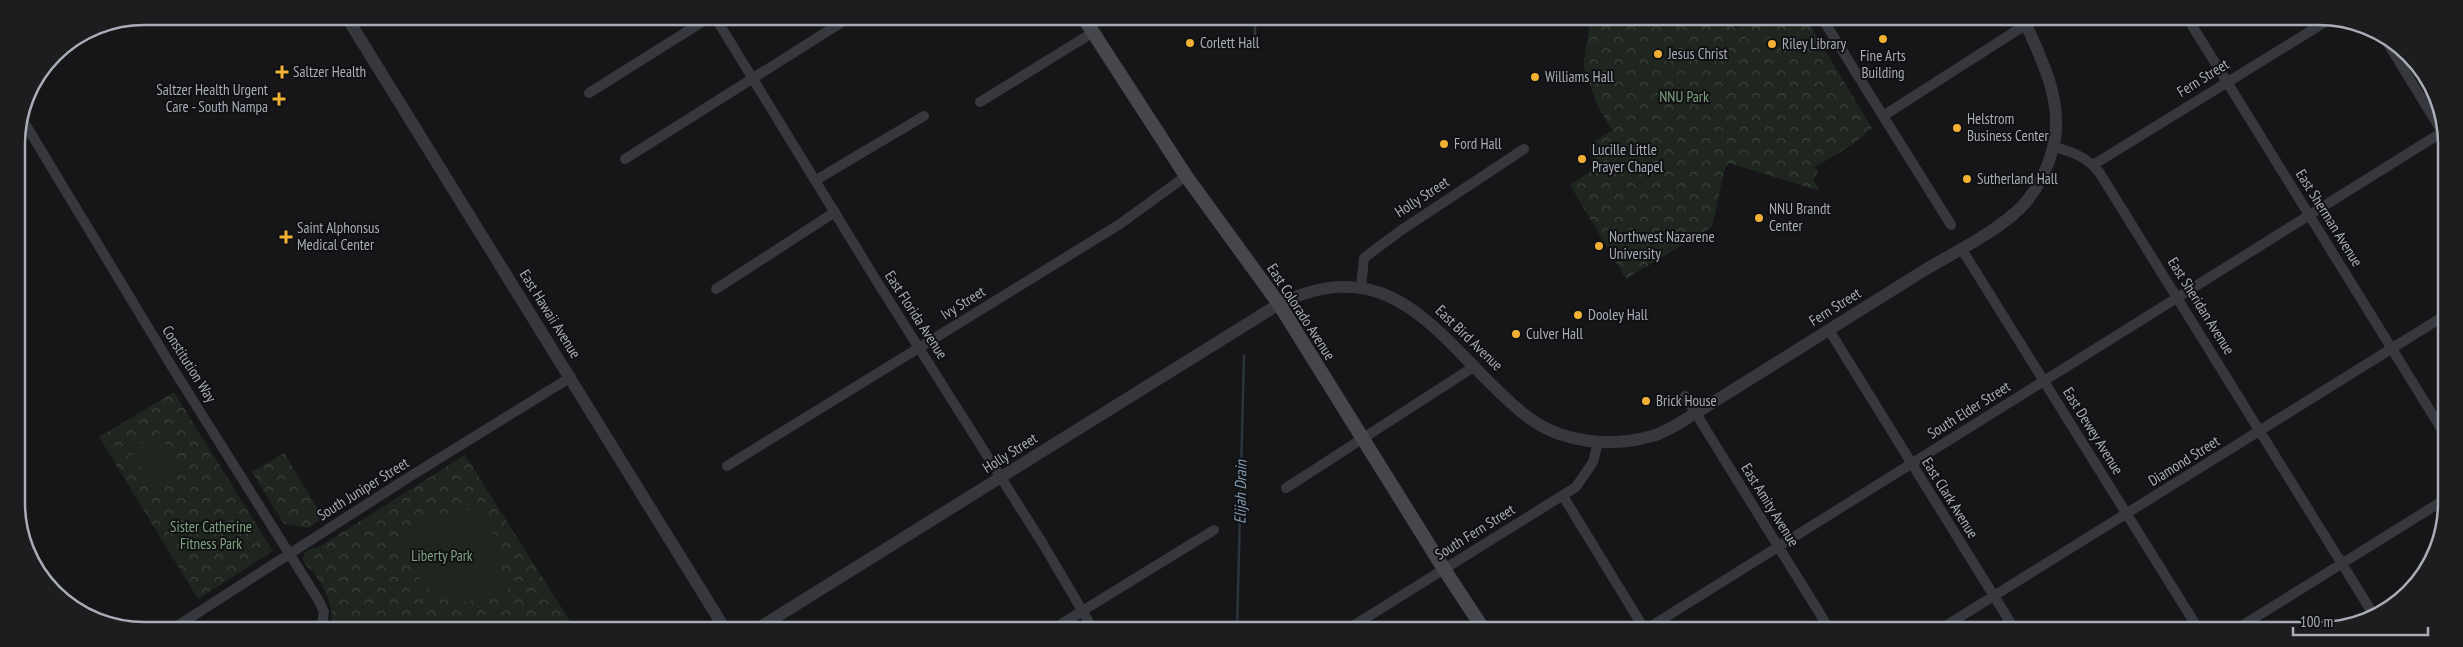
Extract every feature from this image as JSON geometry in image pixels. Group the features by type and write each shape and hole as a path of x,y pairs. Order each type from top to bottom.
{"main road":[{"name":"East Colorado Avenue","path":"1088,25 1186,176 1279,304 1479,622"}],"street":[{"name":"East Hawaii Avenue","path":"352,25 721,622"},
{"path":"589,93 697,25"},
{"name":"East Florida Avenue","path":"720,25 1089,622"},
{"path":"625,159 838,25"},
{"path":"1826,25 1951,225"},
{"path":"1883,116 2020,25"},
{"path":"2030,25 2054,96 2056,114 2054,147"},
{"name":"East Sherman Avenue","path":"2192,25 2438,422"},
{"name":"Fern Street","path":"2094,166 2320,25"},
{"path":"980,102 1092,33"},
{"path":"2391,50 2436,120"},
{"path":"816,180 924,116"},
{"name":"Constitution Way","path":"27,126 172,367 320,601 324,612 322,622"},
{"name":"South Elder Street","path":"1658,622 2438,137"},
{"name":"Fern Street","path":"1598,442 1625,442 1654,436 1696,414 1961,248 2012,215 2025,202 2045,174 2054,147"},
{"name":"East Sheridan Avenue","path":"2054,147 2072,151 2094,166 2370,610"},
{"name":"Holly Street","path":"1361,287 1364,258 1400,231 1524,149"},
{"name":"Ivy Street","path":"727,466 1120,224 1186,176"},
{"path":"716,289 835,212"},
{"name":"East Dewey Avenue","path":"1961,248 2194,622"},
{"name":"East Bird Avenue","path":"1279,304 1301,293 1328,287 1361,287 1397,300 1427,319 1525,415 1546,428 1571,437 1598,442"},
{"name":"Holly Street","path":"768,622 1279,304"},
{"name":"Diamond Street","path":"1952,622 2438,320"},
{"name":"East Clark Avenue","path":"1829,330 2010,622"},
{"path":"1286,488 1475,366"},
{"name":"South Juniper Street","path":"183,622 570,377"},
{"name":"East Amity Avenue","path":"1685,396 1825,622"},
{"name":"South Fern Street","path":"1361,622 1562,496 1585,477 1593,462 1598,442"},
{"path":"1562,496 1640,622"},
{"path":"2248,622 2438,504"},
{"path":"1064,622 1214,530"}],"green space":[{"name":"NNU Park","path":"1590,25 1732,25 1736,29 1743,25 1810,25 1872,128 1852,145 1815,167 1818,172 1813,179 1820,191 1729,163 1725,168 1712,227 1626,279 1570,185 1598,166 1589,148 1593,142 1612,130 1598,107 1583,65"},
{"name":"Sister Catherine Fitness Park","path":"174,392 273,551 198,599 99,437"},
{"path":"159,433 180,467 151,484 130,450"},
{"path":"284,453 323,518 308,528 284,524 252,472"},
{"name":"Liberty Park","path":"465,455 571,622 331,622 332,613 328,599 314,573 304,562 303,557 305,552 319,547"},
{"path":"480,507 487,512 509,595 466,602 444,599 423,581 397,542 433,519"}],"waterway":[{"name":"Elijah Drain","path":"1255,25 1255,44"},
{"name":"Elijah Drain","path":"1237,622 1244,356"}],"place":[{"name":"Fine Arts Building","path":"1883,39"},
{"name":"Corlett Hall","path":"1190,43"},
{"name":"Riley Library","path":"1772,44"},
{"name":"Jesus Christ","path":"1658,54"},
{"name":"Saltzer Health","path":"282,72"},
{"name":"Williams Hall","path":"1535,77"},
{"name":"Saltzer Health Urgent Care - South Nampa","path":"279,99"},
{"name":"Helstrom Business Center","path":"1957,128"},
{"name":"Ford Hall","path":"1444,144"},
{"name":"Lucille Little Prayer Chapel","path":"1582,159"},
{"name":"Sutherland Hall","path":"1967,179"},
{"name":"NNU Brandt Center","path":"1759,218"},
{"name":"Saint Alphonsus Medical Center","path":"286,237"},
{"name":"Northwest Nazarene University","path":"1599,246"},
{"name":"Dooley Hall","path":"1578,315"},
{"name":"Culver Hall","path":"1516,334"},
{"name":"Brick House","path":"1646,401"}]}
